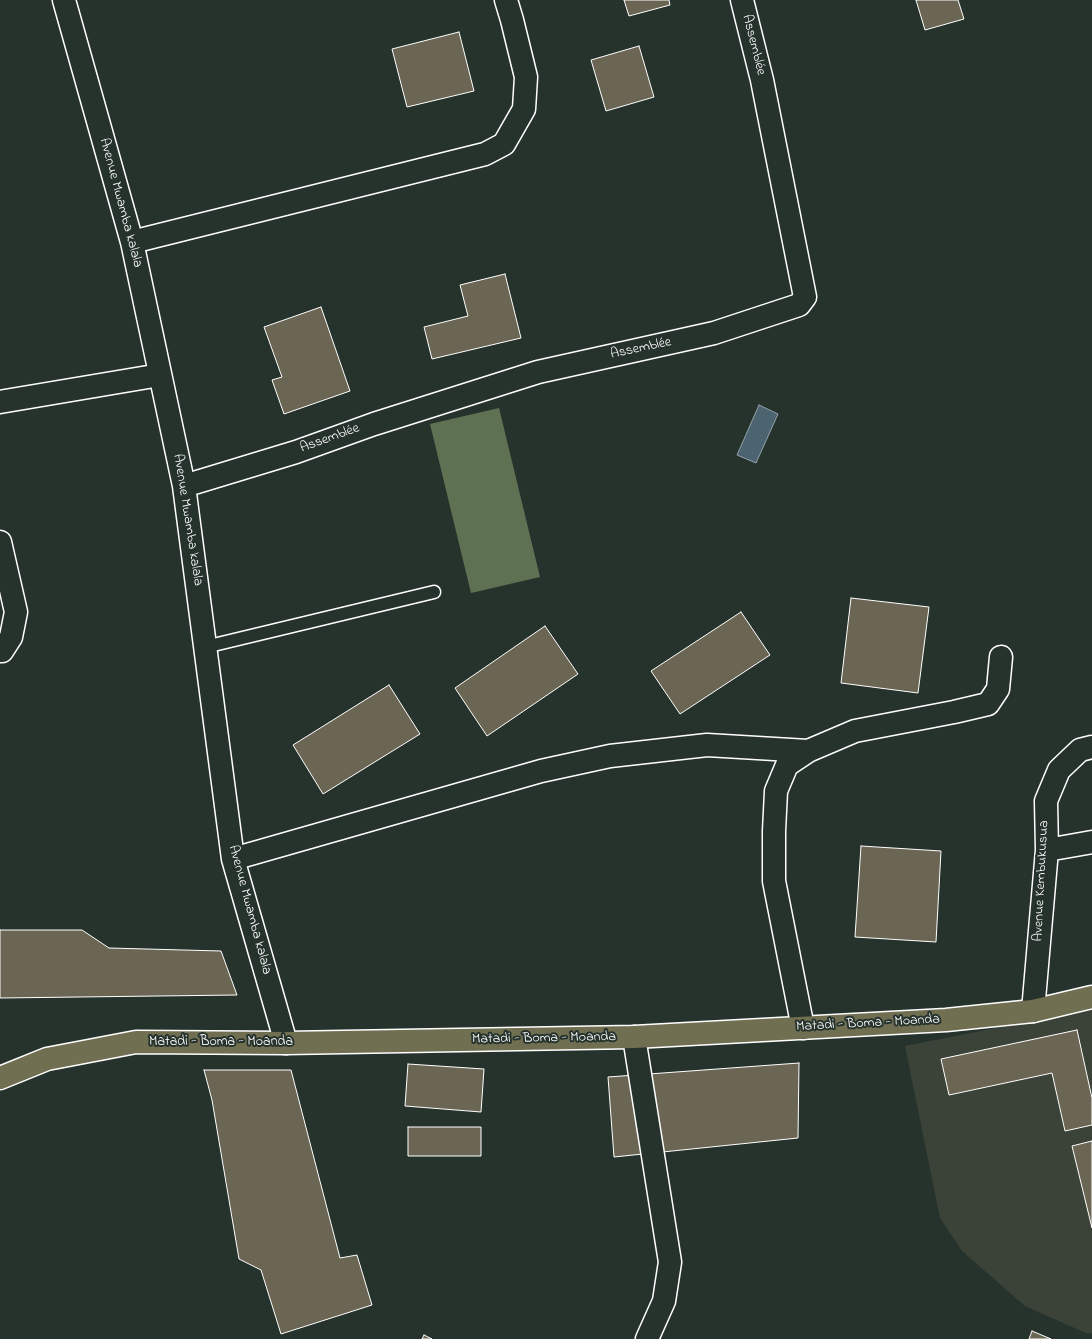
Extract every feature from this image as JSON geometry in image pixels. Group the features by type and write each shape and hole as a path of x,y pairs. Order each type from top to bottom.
{"highway":[{"name":"Matadi - Boma - Moanda","path":"0,1078 47,1058 136,1042 286,1044 634,1037 946,1020 1033,1011 1092,997"}],"street":[{"path":"132,242 485,154 504,144 524,109 526,77 506,0"},
{"name":"Assemblée","path":"184,486 296,452 374,424 538,372 714,333 799,305 805,297 762,80 742,0"},
{"name":"Avenue Mwamba kalala","path":"68,1 132,242 184,486 233,859 286,1044"},
{"path":"0,402 160,374"},
{"path":"0,542 16,612 11,637 2,651 0,651"},
{"path":"803,1028 774,881 776,791 787,765 808,751 855,731 947,714 988,704 998,689 1001,657"},
{"path":"233,859 406,808 541,771 610,756 707,745 808,751"},
{"name":"Avenue Kembukusua","path":"1033,1011 1047,850 1046,801 1059,770 1080,750 1092,747"},
{"path":"1047,850 1092,842"},
{"path":"634,1037 670,1262 664,1301 647,1339"}],"lane":[{"path":"205,647 434,592"}],"shaded area":[{"path":"1092,1009 1092,1333 1088,1334 1025,1306 962,1251 940,1218 905,1046"}],"green space":[{"path":"499,408 540,577 471,593 430,424"}],"water":[{"path":"759,405 778,414 756,463 737,455"}],"building":[{"path":"624,0 669,0 670,5 629,16"},
{"path":"916,0 958,0 964,19 925,30"},
{"path":"459,32 474,91 407,107 392,49"},
{"path":"639,46 654,97 606,111 591,60"},
{"path":"505,274 521,338 432,359 424,327 468,316 460,285"},
{"path":"321,307 350,391 284,414 272,380 282,377 264,327"},
{"path":"851,598 929,607 918,693 841,683"},
{"path":"741,612 770,655 680,714 651,671"},
{"path":"545,626 578,674 487,736 455,688"},
{"path":"389,685 420,734 323,794 293,745"},
{"path":"861,846 941,851 936,942 855,937"},
{"path":"0,930 82,930 109,948 221,951 237,995 0,998"},
{"path":"1077,1030 1092,1098 1092,1125 1065,1131 1052,1073 949,1095 941,1059"},
{"path":"799,1063 798,1138 614,1157 608,1077"},
{"path":"408,1064 484,1069 481,1112 405,1106"},
{"path":"204,1070 291,1070 340,1258 357,1255 372,1305 281,1334 261,1270 239,1259 212,1100"},
{"path":"408,1127 481,1127 481,1156 408,1156"},
{"path":"1092,1141 1092,1228 1072,1146"},
{"path":"1032,1331 1051,1339 1029,1339"},
{"path":"424,1335 432,1339 422,1339"}]}
